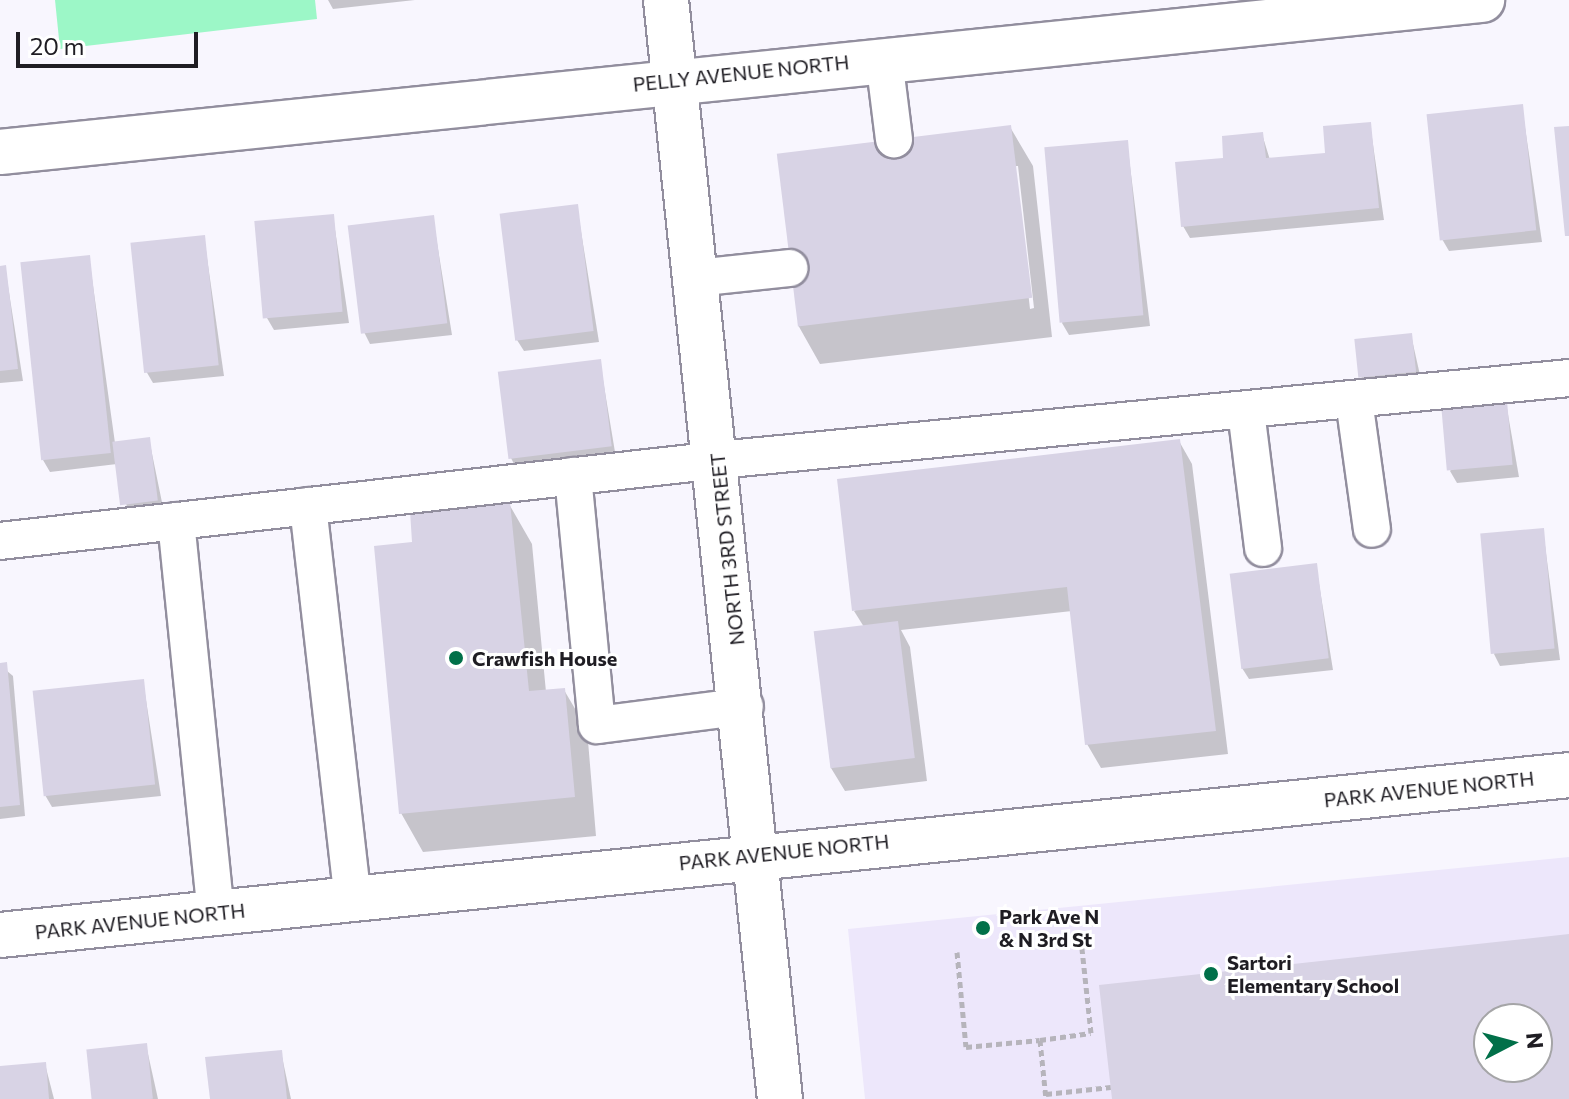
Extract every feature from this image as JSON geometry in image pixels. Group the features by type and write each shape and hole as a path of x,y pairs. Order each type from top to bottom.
{"street":[{"name":"NORTH 3RD STREET","path":"666,0 745,706 780,1099"},
{"name":"PELLY AVENUE NORTH","path":"0,152 675,79 1482,0"},
{"name":"PARK AVENUE NORTH","path":"0,935 1569,775"}],"lane":[{"path":"884,59 894,139"},
{"path":"696,278 789,268"},
{"path":"0,541 718,460 1569,378"},
{"path":"1354,400 1372,529"},
{"path":"1246,411 1263,548"},
{"path":"573,476 597,725 745,706"},
{"path":"308,506 353,898"},
{"path":"176,521 216,913"}],"path":[{"path":"957,952 966,1047 1040,1040 1091,1033 1081,939"},
{"path":"1040,1040 1046,1097 1111,1087"}],"shaded area":[{"name":"Sartori Elementary School","path":"1569,857 1569,1099 865,1099 848,929"}],"green space":[{"path":"55,0 315,0 317,19 60,49"}],"building":[{"path":"1523,104 1536,230 1440,240 1427,114"},
{"path":"1371,122 1379,208 1181,227 1175,162 1223,158 1222,136 1263,132 1266,158 1325,153 1323,126"},
{"path":"1011,125 1032,298 798,326 777,154"},
{"path":"1569,126 1569,236 1565,236 1554,127"},
{"path":"1128,140 1143,315 1060,323 1044,147"},
{"path":"578,204 594,331 515,341 500,214"},
{"path":"334,214 343,312 263,319 254,221"},
{"path":"434,215 447,323 361,334 348,226"},
{"path":"205,235 219,365 144,373 130,243"},
{"path":"90,255 111,453 41,460 20,262"},
{"path":"6,265 18,369 0,371 0,266"},
{"path":"1412,333 1416,372 1358,378 1354,339"},
{"path":"601,359 612,446 508,459 498,372"},
{"path":"1507,401 1513,465 1447,471 1441,407"},
{"path":"150,437 158,501 120,505 112,442"},
{"path":"1180,439 1216,731 1085,745 1067,587 852,611 837,479"},
{"path":"510,502 529,691 565,688 575,797 399,814 374,546 412,542 410,511"},
{"path":"1544,528 1555,649 1491,654 1480,534"},
{"path":"1317,563 1329,658 1241,669 1230,574"},
{"path":"898,621 915,758 830,768 814,631"},
{"path":"7,662 20,805 0,807 0,663"},
{"path":"144,679 155,784 44,796 33,691"},
{"path":"1569,934 1569,1099 1112,1099 1099,985"},
{"path":"147,1043 153,1099 92,1099 86,1049"},
{"path":"282,1050 287,1099 210,1099 205,1057"},
{"path":"46,1062 49,1099 0,1099 0,1066"}],"place":[{"name":"Crawfish House","path":"456,658"},
{"name":"Park Ave N & N 3rd St","path":"983,928"},
{"name":"Sartori Elementary School","path":"1211,974"}]}
